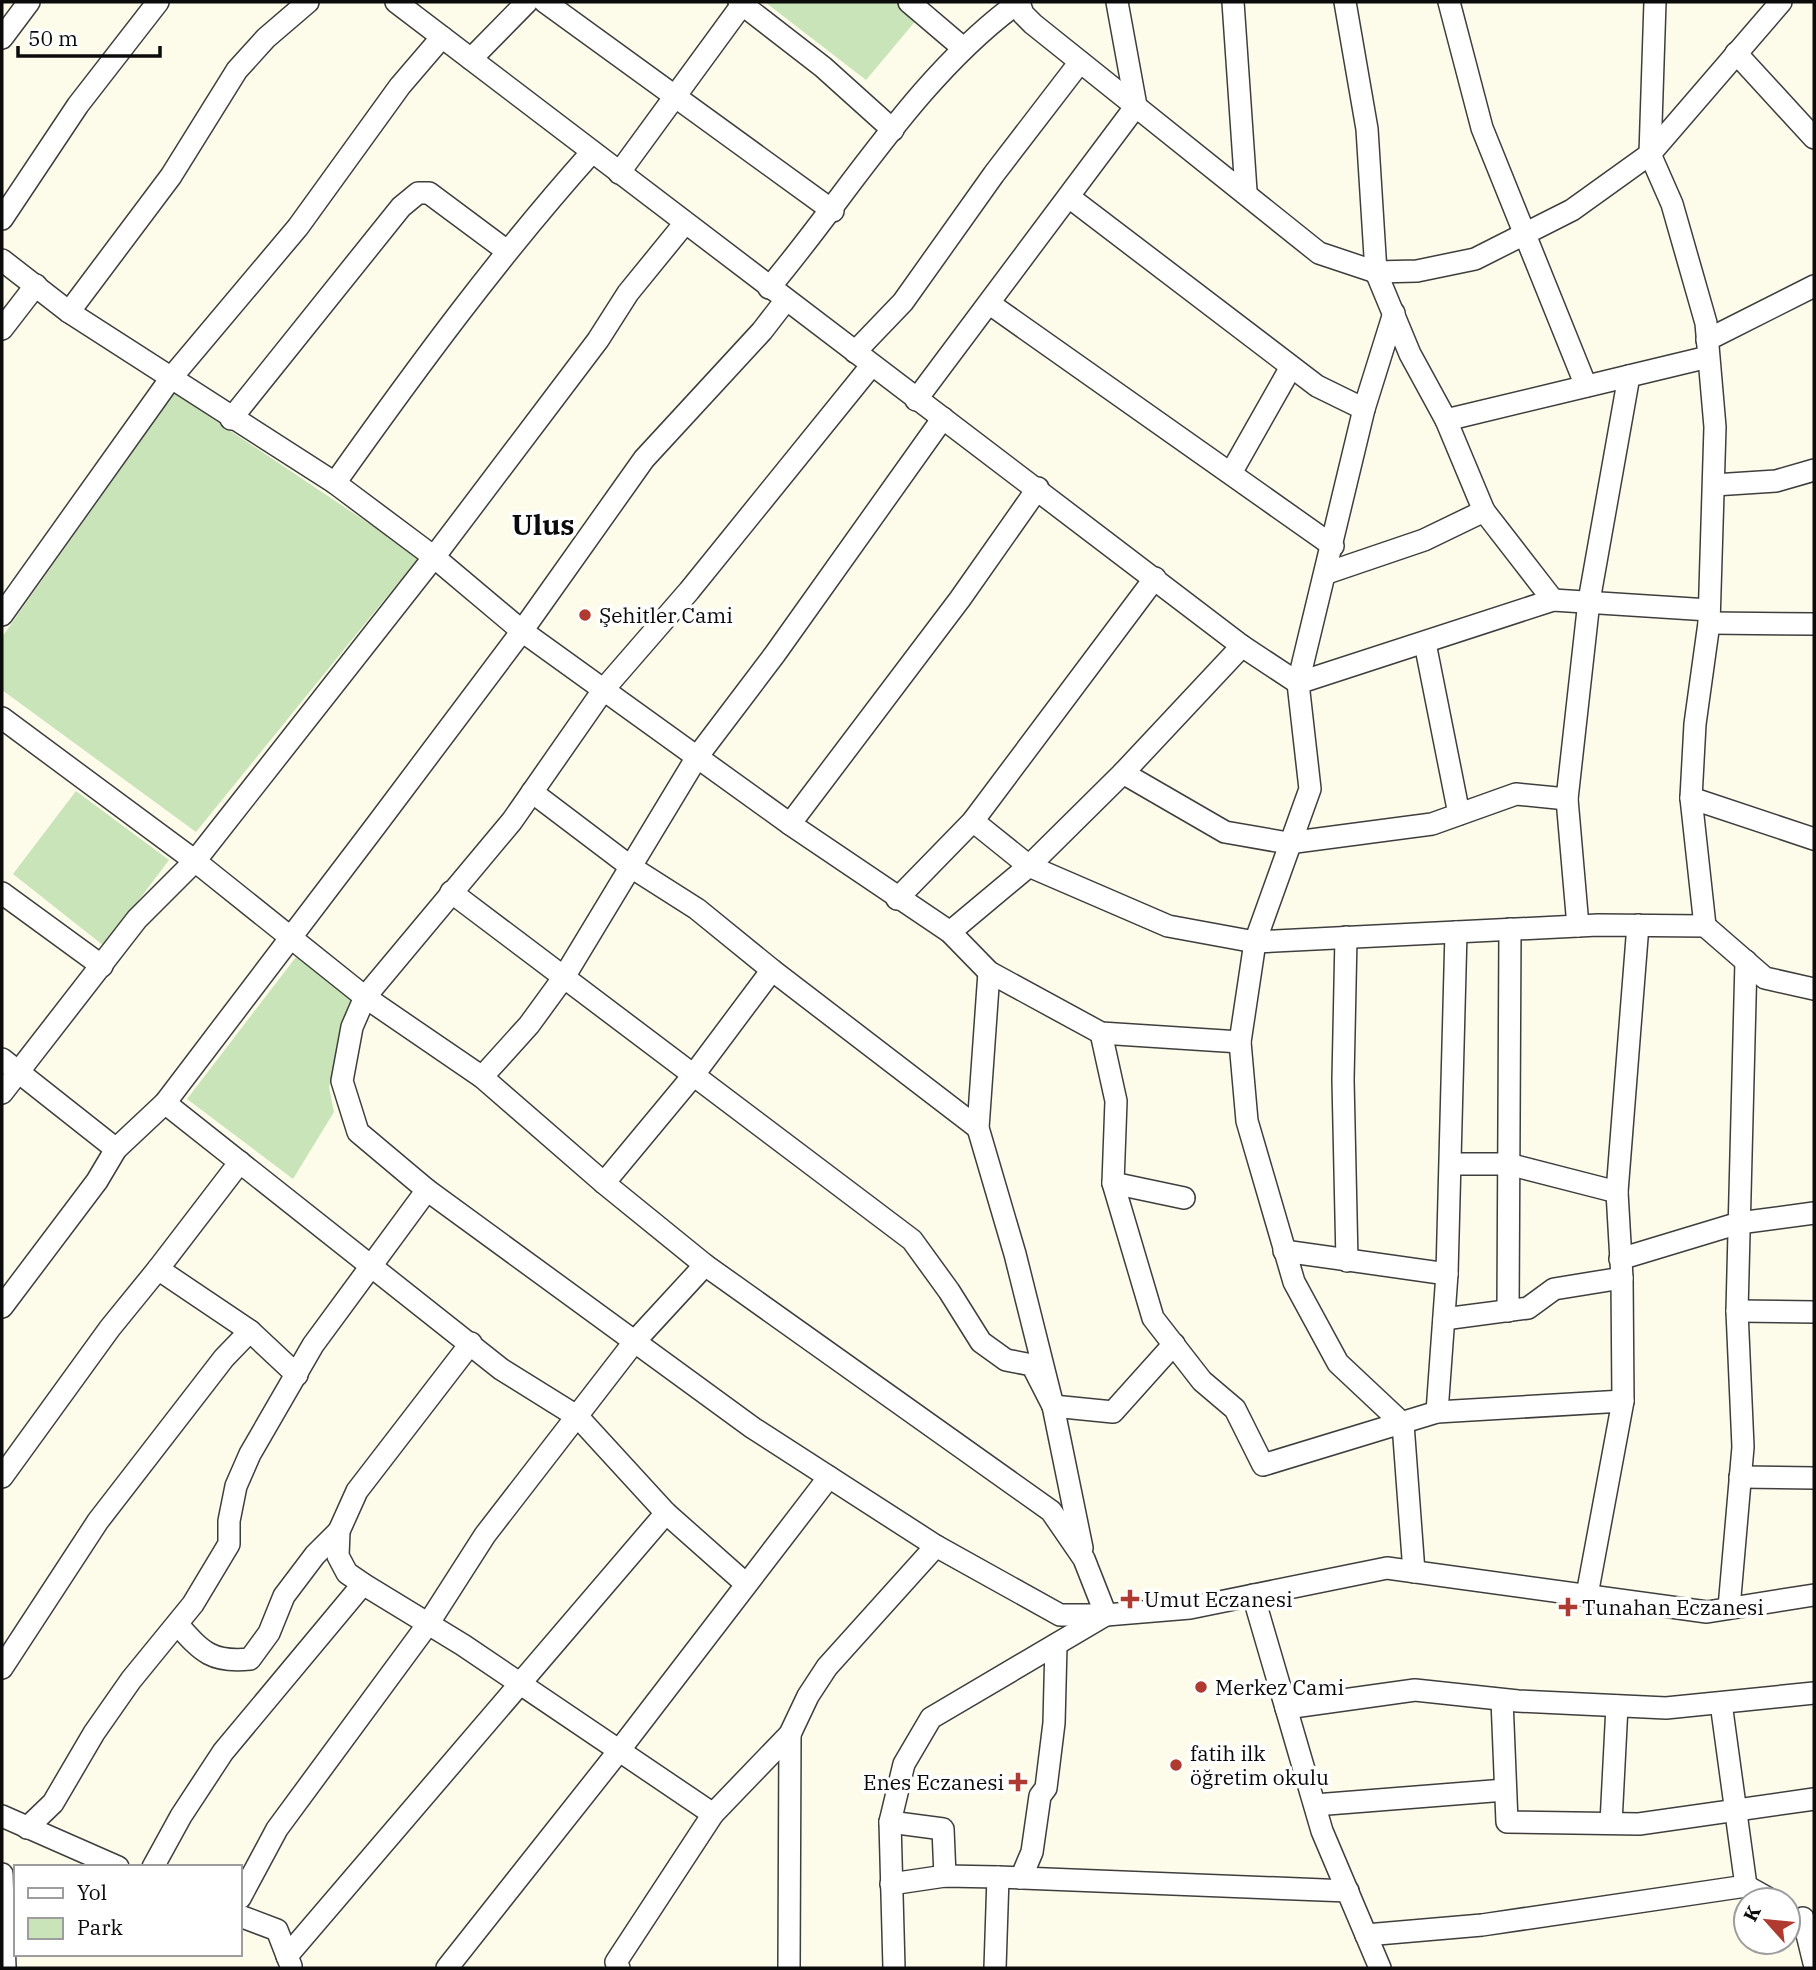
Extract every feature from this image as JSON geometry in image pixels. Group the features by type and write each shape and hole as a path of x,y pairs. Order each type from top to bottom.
{"street":[{"path":"2,38 29,2"},
{"path":"2,219 78,105 158,2"},
{"path":"69,312 171,176 237,70 266,38 309,2"},
{"path":"396,2 916,400 1038,488 1242,646 1298,683"},
{"path":"471,59 527,2"},
{"path":"545,2 833,211"},
{"path":"619,173 742,2 823,67 893,130"},
{"path":"909,2 963,48"},
{"path":"2,1307 97,1181 116,1149 165,1103 289,936 523,631 644,459 753,341 778,294 833,211 893,130 963,48 1019,2 1023,14 1080,62 1246,191 1319,253 1376,272 1417,271 1475,259 1573,209 1650,154 1781,2"},
{"path":"916,400 1136,106 1117,2"},
{"path":"1233,2 1246,191"},
{"path":"1345,2 1367,129 1376,272 1410,354 1446,420 1484,512 1553,600"},
{"path":"1449,2 1482,128 1522,235 1586,386"},
{"path":"1655,2 1650,154 1672,204 1706,323 1715,427 1709,616 1695,724 1691,798 1705,926"},
{"path":"2,615 172,378 254,283 400,86 442,37"},
{"path":"1736,53 1814,138"},
{"path":"1080,62 994,174 863,359 689,591 604,689 512,821 365,997 352,1027 342,1081 358,1132 427,1190 753,1428 936,1546 1060,1615 1106,1615 1190,1608 1387,1568 1707,1612 1814,1595"},
{"path":"335,483 406,382 507,251 592,152"},
{"path":"231,419 401,207 418,193 429,193 507,251"},
{"path":"1069,197 1317,386 1364,409"},
{"path":"2,1093 10,1066 102,966 137,919 195,861 434,557 598,340 628,293 685,223"},
{"path":"2,260 69,312 231,419 335,483 434,557 523,631 790,824 897,899 950,932 989,972 1101,1033 1240,1042"},
{"path":"2,329 36,285"},
{"path":"1446,420 1629,376 1708,348 1814,286"},
{"path":"990,304 1333,546"},
{"path":"1394,313 1364,409 1327,573 1298,683 1310,789 1255,942 1240,1042 1247,1121 1294,1282 1338,1363 1404,1424 1414,1572"},
{"path":"1231,473 1291,367"},
{"path":"1578,926 1567,799 1588,601 1629,376"},
{"path":"482,1077 529,1025 564,977 697,757 775,654 943,418"},
{"path":"1714,485 1776,481 1814,470"},
{"path":"790,824 961,599 1038,488"},
{"path":"1327,573 1424,540 1484,512"},
{"path":"897,899 973,821 1155,578"},
{"path":"1298,683 1553,600 1588,601 1709,616 1814,624"},
{"path":"1425,643 1459,814"},
{"path":"950,932 1030,866 1123,773 1242,646"},
{"path":"2,718 195,861 365,997 482,1077 705,1265 1051,1511 1084,1559"},
{"path":"1123,773 1225,832 1289,844 1432,824 1516,794 1567,799"},
{"path":"532,792 631,867 697,909 978,1128"},
{"path":"1691,798 1814,839"},
{"path":"973,821 1030,866 1168,926 1255,942 1578,926 1705,926 1765,978 1814,989"},
{"path":"451,892 692,1077 912,1240 981,1342 1006,1360 1031,1365 1053,1406"},
{"path":"2,893 102,966"},
{"path":"1587,1595 1623,1401 1617,1192 1638,925"},
{"path":"1508,1311 1510,929"},
{"path":"1437,1412 1447,1274 1456,932"},
{"path":"1346,937 1343,1080 1347,1261"},
{"path":"1729,1608 1743,1447 1737,1311 1746,961"},
{"path":"604,1182 692,1077 772,970"},
{"path":"989,972 978,1128 1015,1254 1053,1406 1084,1559 1106,1615"},
{"path":"1101,1033 1116,1101 1113,1184 1153,1318 1202,1381 1235,1409 1264,1465 1437,1412 1623,1401"},
{"path":"10,1066 116,1149"},
{"path":"165,1103 501,1368 579,1417 666,1513 746,1584"},
{"path":"2,1477 110,1328 240,1162"},
{"path":"1451,1164 1508,1164 1617,1192"},
{"path":"1113,1184 1184,1198"},
{"path":"27,1828 53,1803 94,1733 131,1680 178,1625 229,1544 229,1521 236,1486 250,1454 313,1345 427,1190"},
{"path":"1444,1319 1528,1308 1554,1289 1621,1268 1739,1223 1814,1213"},
{"path":"1284,1251 1447,1274"},
{"path":"242,1894 278,1829 428,1623 485,1535 579,1417 635,1341 705,1265"},
{"path":"158,1269 250,1331 296,1375"},
{"path":"1737,1311 1814,1312"},
{"path":"2,1668 42,1611 98,1521 224,1358 250,1331"},
{"path":"178,1625 202,1653 230,1661 250,1659 269,1633 284,1596 315,1555 339,1531 357,1491 471,1343"},
{"path":"1053,1406 1113,1412 1174,1344"},
{"path":"447,1968 618,1752 829,1477"},
{"path":"1740,1477 1814,1478"},
{"path":"242,1917 277,1930 290,1962 519,1684 666,1513"},
{"path":"339,1531 338,1556 347,1573 428,1623 713,1814"},
{"path":"619,1968 616,1962 713,1814 790,1734 808,1696 827,1667 936,1546"},
{"path":"154,1865 181,1816 223,1752 363,1584"},
{"path":"1253,1595 1315,1805 1380,1968"},
{"path":"894,1968 890,1822 904,1764 931,1718 1106,1615"},
{"path":"1021,1878 1032,1852 1040,1796 1046,1788 1054,1723 1056,1645"},
{"path":"1286,1708 1415,1690 1502,1700 1666,1708 1814,1693"},
{"path":"1502,1700 1507,1822 1639,1824 1814,1799"},
{"path":"1721,1703 1733,1811 1746,1886"},
{"path":"1611,1823 1617,1706"},
{"path":"789,1968 790,1734"},
{"path":"1315,1805 1505,1790"},
{"path":"2,1816 113,1865"},
{"path":"890,1822 943,1829 945,1876"},
{"path":"2,1874 5,1968"},
{"path":"891,1884 945,1876 1348,1891"},
{"path":"995,1968 998,1877"},
{"path":"1366,1935 1482,1925 1732,1888"},
{"path":"1802,1914 1814,1963"}],"green space":[{"path":"765,2 897,2 918,18 866,80"},
{"path":"174,393 419,557 196,832 2,690 2,637"},
{"path":"76,791 169,860 104,946 13,874"},
{"path":"296,957 356,1000 329,1087 334,1112 293,1179 187,1099"}],"place":[{"name":"Şehitler Cami","path":"585,615"},
{"name":"Umut Eczanesi","path":"1130,1599"},
{"name":"Tunahan Eczanesi","path":"1568,1607"},
{"name":"Merkez Cami","path":"1201,1687"},
{"name":"fatih ilk öğretim okulu","path":"1176,1765"},
{"name":"Enes Eczanesi","path":"1018,1782"}],"district":[{"name":"Ulus","path":"543,524"}]}
